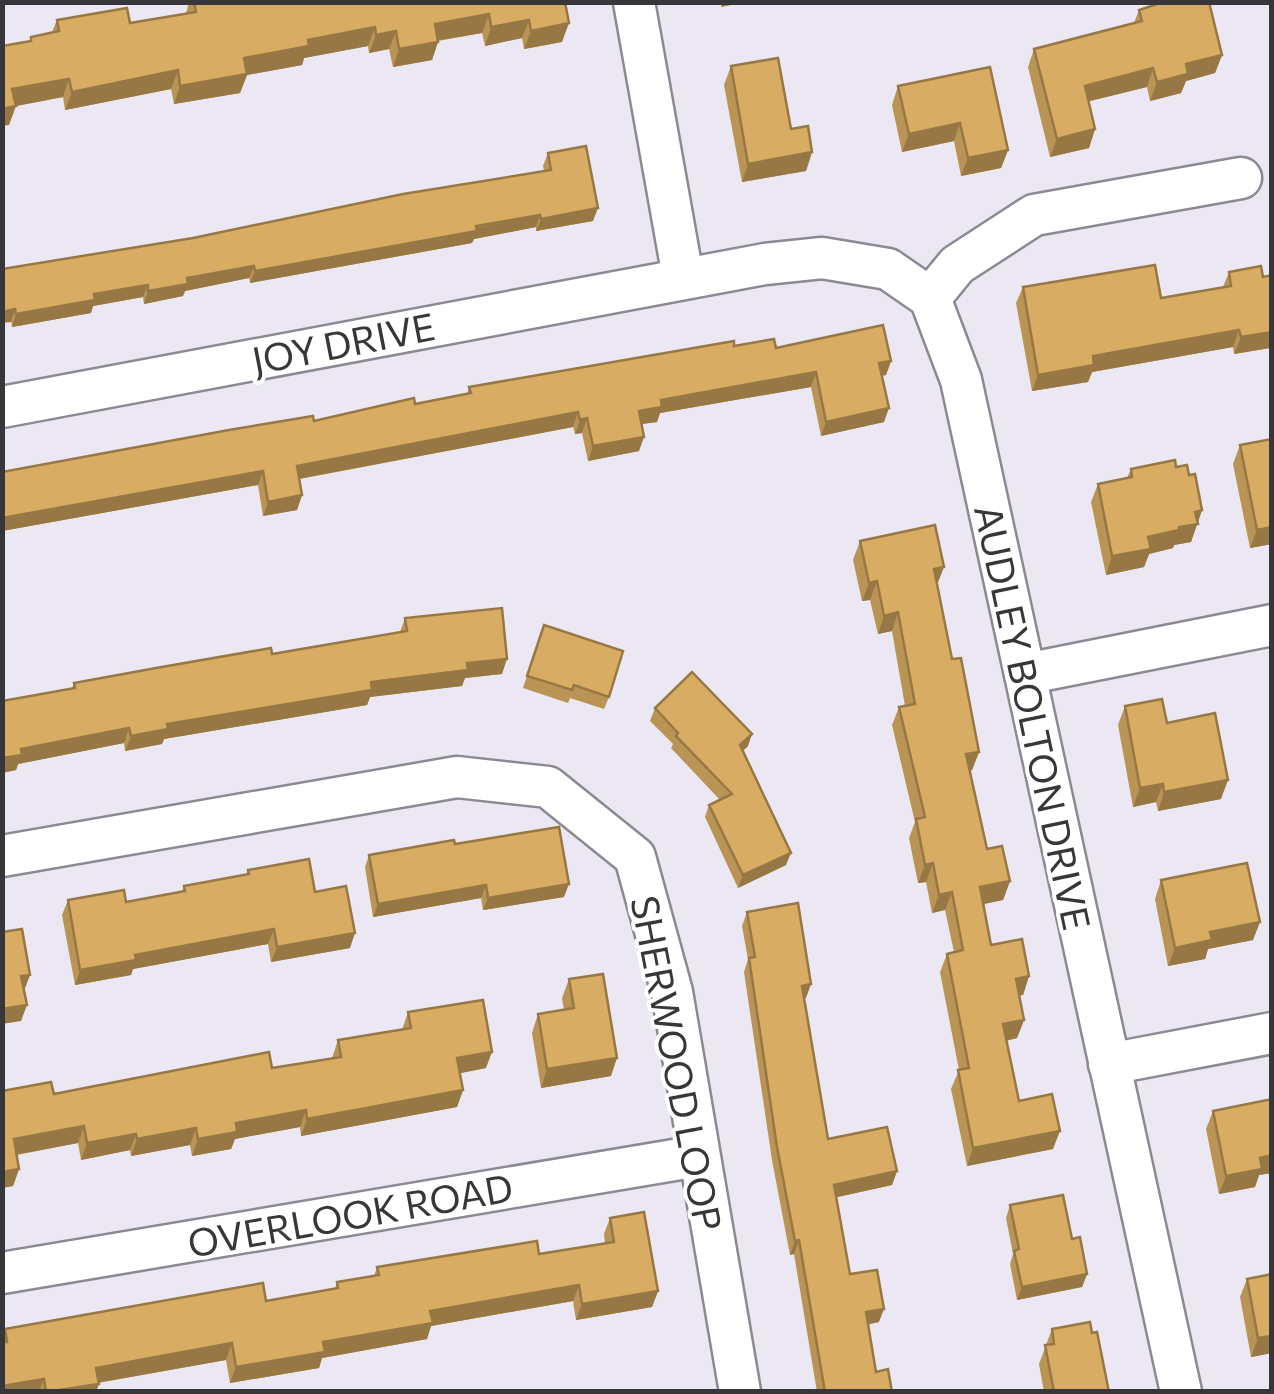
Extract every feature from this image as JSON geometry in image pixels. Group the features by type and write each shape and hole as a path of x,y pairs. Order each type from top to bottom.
{"street":[{"path":"634,2 683,277 822,258 888,269 930,298 957,265 1034,214 1240,178"},
{"name":"JOY DRIVE","path":"2,407 683,277"},
{"name":"AUDLEY BOLTON DRIVE","path":"930,298 961,380 1181,1392"},
{"path":"1025,674 1272,626"},
{"name":"SHERWOOD LOOP","path":"2,856 457,778 548,787 635,857 672,992 740,1392"},
{"path":"1110,1064 1272,1033"},
{"name":"OVERLOOK ROAD","path":"2,1272 698,1156"}],"building":[{"path":"194,2 565,2 569,23 531,31 529,20 491,27 489,14 435,24 438,42 399,49 396,31 376,35 375,27 308,40 309,46 244,58 247,74 180,86 178,70 72,92 69,79 12,89 16,106 2,109 2,46 59,31 57,20 127,8 130,23 196,12"},
{"path":"1163,2 1209,2 1222,55 1186,64 1188,74 1157,82 1153,68 1085,86 1095,129 1057,139 1034,49 1142,21 1139,10"},
{"path":"778,58 791,129 808,126 812,152 748,164 731,66"},
{"path":"990,67 1008,150 968,158 960,123 909,134 898,86"},
{"path":"586,146 598,208 476,226 477,231 255,271 254,266 187,278 188,284 148,291 148,285 94,294 95,300 16,314 15,309 2,312 2,269 193,238 403,194 551,170 548,153"},
{"path":"1155,265 1161,298 1231,286 1229,272 1261,266 1263,277 1272,275 1272,332 1241,337 1239,330 1093,356 1094,365 1038,375 1023,287"},
{"path":"883,325 891,361 879,363 889,408 826,422 816,372 661,400 662,407 639,411 644,437 593,446 587,418 580,420 578,412 297,466 302,495 268,502 263,471 2,518 2,472 313,416 314,421 414,398 415,404 471,393 469,387 734,341 734,346 774,339 776,348"},
{"path":"1272,439 1272,527 1257,530 1240,445"},
{"path":"1175,460 1176,467 1187,465 1189,475 1195,474 1202,510 1195,512 1198,524 1148,537 1151,549 1112,556 1098,484 1132,477 1131,469"},
{"path":"935,525 944,567 934,569 952,659 961,658 979,752 966,754 987,849 1002,846 1010,881 980,887 991,945 1022,939 1029,976 1016,979 1024,1020 1003,1024 1019,1101 1052,1094 1060,1131 973,1148 958,1070 969,1068 947,954 963,950 952,892 939,895 933,863 925,865 916,819 925,817 899,707 915,704 898,612 884,616 877,581 869,583 860,541"},
{"path":"502,608 507,659 467,663 468,670 371,682 372,690 167,724 168,729 131,736 129,728 21,749 22,755 2,758 2,701 75,688 74,683 271,648 272,654 407,631 405,618"},
{"path":"544,625 623,651 609,697 527,676"},
{"path":"692,672 752,734 740,745 791,853 743,875 709,805 732,794 676,736 678,733 655,708"},
{"path":"1162,699 1167,723 1215,713 1228,780 1164,792 1163,784 1140,788 1125,706"},
{"path":"559,827 569,884 488,898 486,885 378,904 369,855"},
{"path":"309,859 315,892 346,886 355,933 277,947 274,929 135,955 136,960 80,970 68,900 124,890 126,902 185,891 184,886 249,874 248,870"},
{"path":"1247,863 1260,922 1210,932 1212,940 1175,948 1161,880"},
{"path":"798,903 811,984 802,986 828,1139 887,1127 897,1171 834,1185 850,1274 877,1270 884,1309 866,1312 876,1372 888,1369 892,1392 825,1392 799,1240 795,1241 749,958 755,957 747,912"},
{"path":"22,929 30,975 21,976 27,1005 2,1009 2,932"},
{"path":"603,974 617,1058 547,1069 538,1014 574,1008 569,979"},
{"path":"483,1000 492,1052 457,1058 463,1090 307,1119 306,1110 236,1123 237,1132 198,1139 196,1128 87,1143 84,1126 14,1139 19,1169 2,1172 2,1091 51,1082 54,1094 269,1052 272,1068 341,1057 338,1040 411,1028 408,1012"},
{"path":"1272,1099 1272,1155 1260,1158 1262,1169 1226,1176 1213,1111"},
{"path":"1063,1195 1072,1239 1080,1237 1087,1274 1022,1287 1010,1205"},
{"path":"644,1212 658,1291 582,1304 579,1285 430,1311 433,1323 323,1342 325,1352 236,1367 232,1343 96,1368 99,1384 46,1392 44,1379 2,1386 5,1329 263,1283 266,1301 338,1288 337,1282 379,1275 377,1267 537,1241 539,1254 614,1242 610,1218"},
{"path":"1272,1274 1272,1336 1258,1338 1247,1279"},
{"path":"1090,1322 1092,1333 1097,1332 1109,1392 1054,1392 1045,1345 1054,1344 1052,1329"}]}
